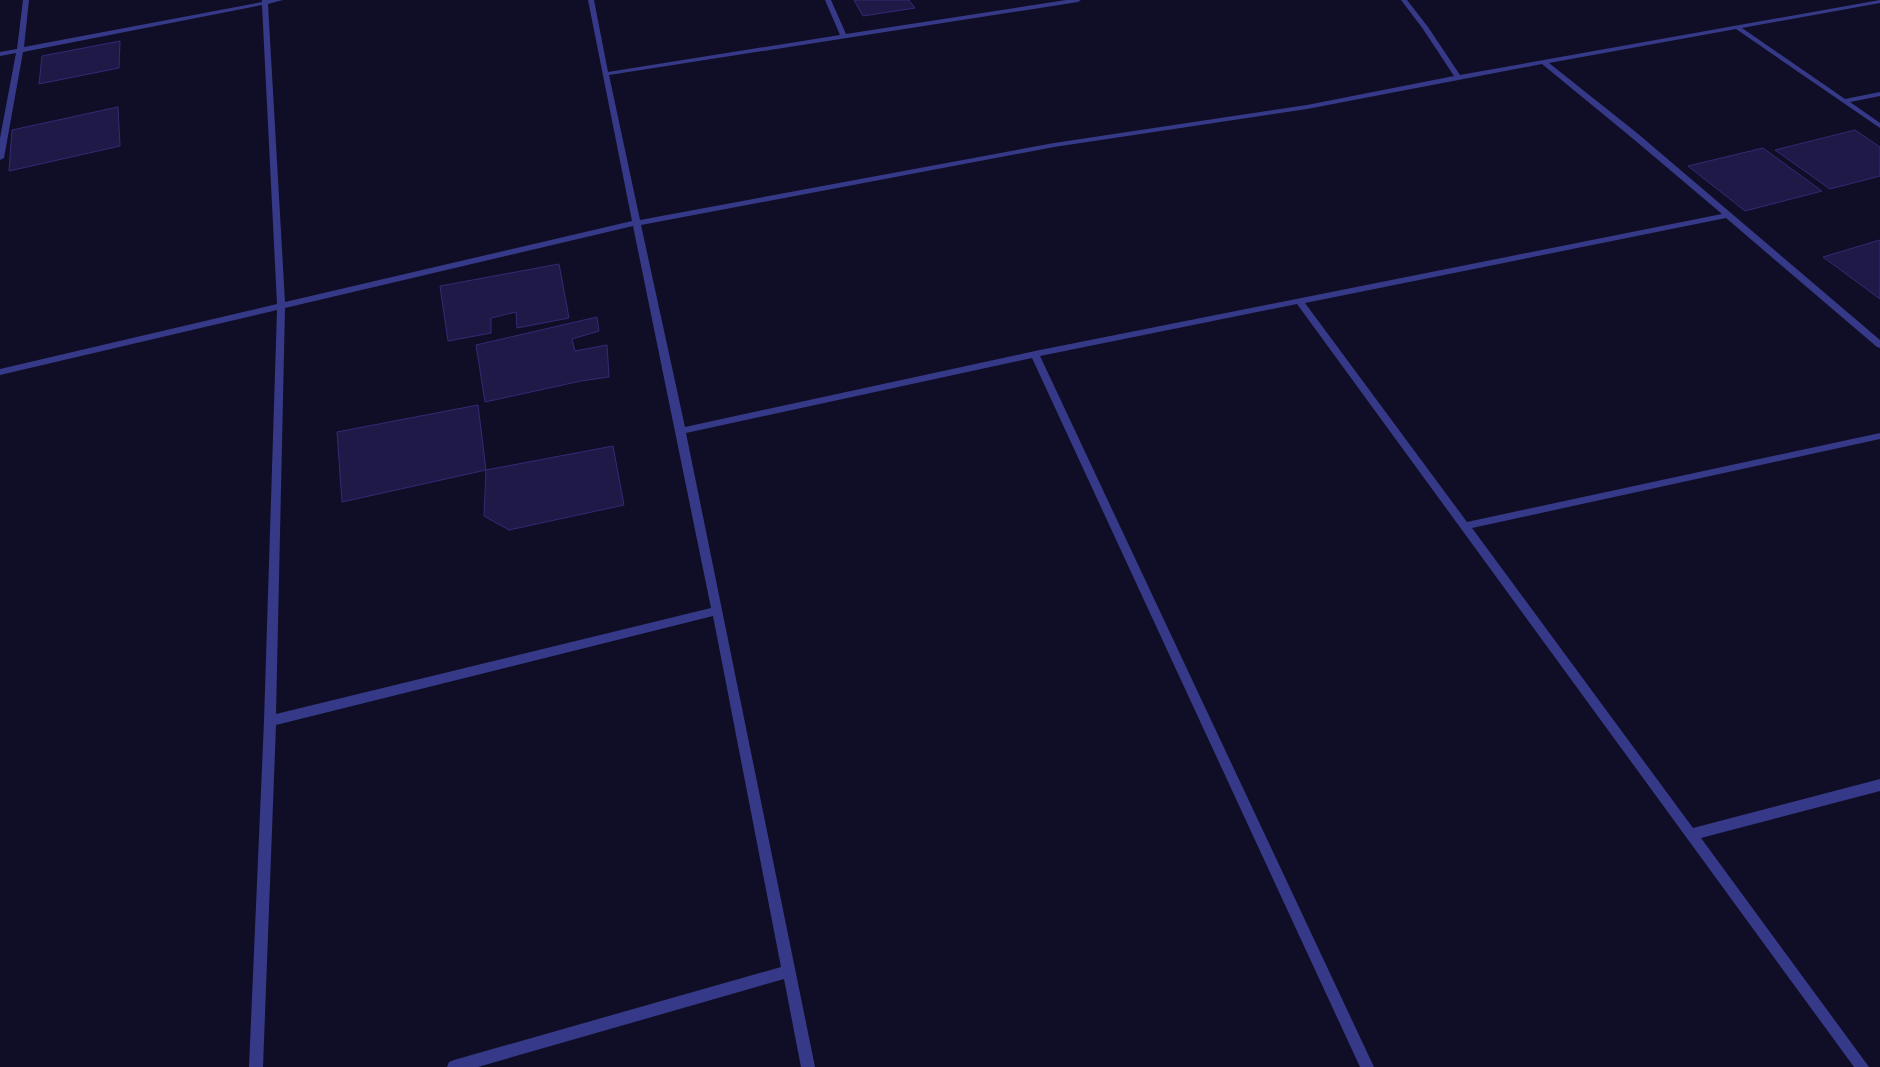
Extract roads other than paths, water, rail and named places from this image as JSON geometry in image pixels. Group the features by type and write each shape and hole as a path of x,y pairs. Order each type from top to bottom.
{"street":[{"path":"0,158 20,50 26,0"},
{"path":"0,54 266,1 280,0"},
{"path":"591,0 636,223 681,431 808,1067"},
{"path":"828,0 844,36"},
{"path":"1026,0 1031,7"},
{"path":"605,74 1078,0"},
{"path":"1404,0 1426,28 1458,77"},
{"path":"256,1067 270,721 281,307 266,1"},
{"path":"0,372 636,223 1054,145 1307,107 1458,77 1880,1"},
{"path":"1737,27 1880,126"},
{"path":"1544,62 1728,215 1880,345"},
{"path":"1844,101 1880,94"},
{"path":"681,431 1035,354 1728,215"},
{"path":"1300,302 1862,1067"},
{"path":"1035,354 1367,1067"},
{"path":"1465,526 1880,436"},
{"path":"270,721 717,611"},
{"path":"1692,834 1880,785"},
{"path":"454,1067 789,971"}]}
